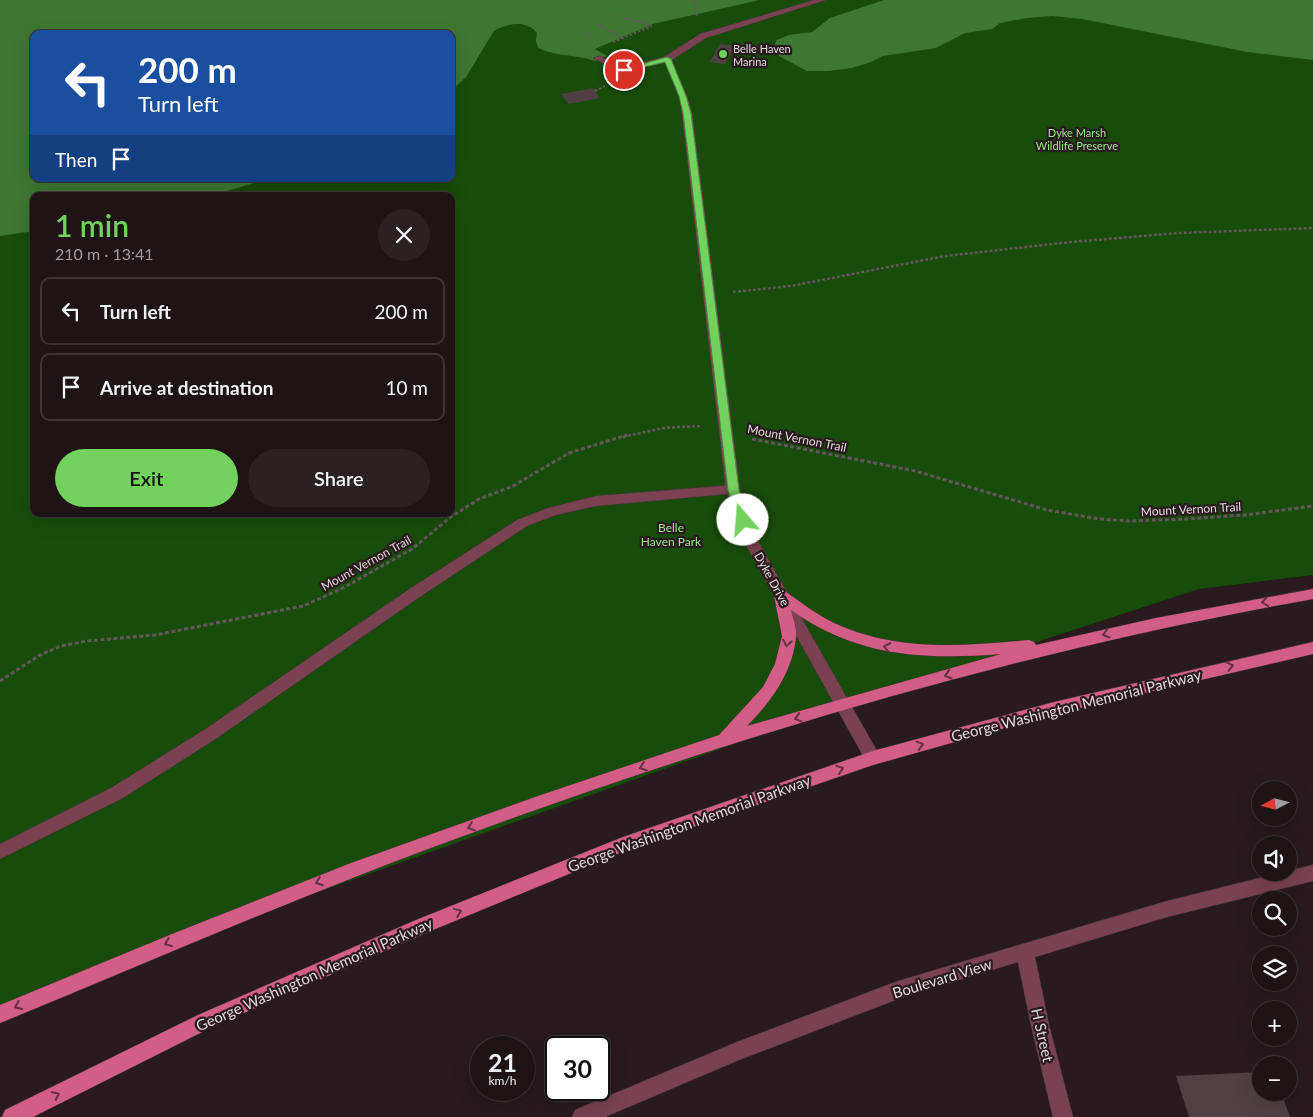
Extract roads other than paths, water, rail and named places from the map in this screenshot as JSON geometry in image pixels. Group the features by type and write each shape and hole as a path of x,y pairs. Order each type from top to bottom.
{"main road":[{"path":"0,1014 124,961 312,885 428,842 723,740 1000,660 1232,608 1313,594"},
{"path":"780,596 828,627 858,640 887,648 920,652 957,652 1075,642"},
{"path":"723,740 769,691 782,664 789,636 780,596"},
{"name":"George Washington Memorial Parkway","path":"12,1117 205,1021 422,926 623,844 873,758 1054,708 1313,648"}],"street":[{"path":"597,58 624,70 667,59 703,36 822,0"},
{"name":"Dyke Drive","path":"667,59 683,96 687,113 733,490 748,536 780,596 873,758"},
{"path":"0,852 117,793 204,738 416,592 522,523 553,511 596,502 733,490"},
{"name":"Boulevard View","path":"582,1117 737,1051 898,990 1167,909 1313,873"},
{"name":"H Street","path":"1024,952 1063,1117"}],"place":[{"name":"Belle Haven Marina","path":"723,54"}],"park label":[{"name":"Dyke Marsh Wildlife Preserve","path":"1077,138"},
{"name":"Belle Haven Park","path":"671,534"}]}
